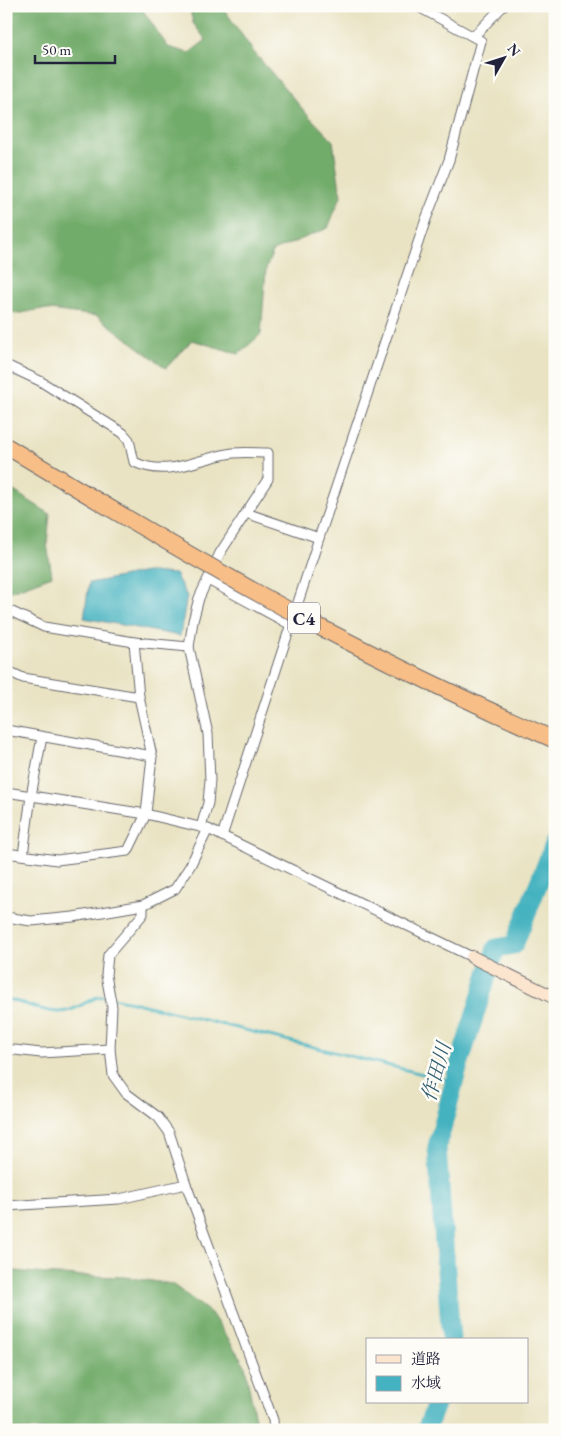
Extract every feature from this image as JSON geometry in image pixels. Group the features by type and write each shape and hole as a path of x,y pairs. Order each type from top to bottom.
{"highway":[{"name":"C4","path":"6,446 141,527 316,625 555,740"}],"street":[{"path":"222,836 426,219 449,160 481,41 417,6"},
{"path":"474,36 504,6"},
{"path":"6,365 40,381 123,433 129,440 134,462 144,467 169,469 233,453 268,453 268,479 220,554 196,608 189,647 208,734 210,780 204,828 190,866 175,889 143,905 74,917 31,921 6,917"},
{"path":"246,513 319,538"},
{"path":"208,580 291,625"},
{"path":"6,609 44,627 134,642 189,647"},
{"path":"6,853 57,860 128,851 146,814 152,756 139,697 134,642"},
{"path":"6,670 23,678 139,697"},
{"path":"6,730 152,756"},
{"path":"23,855 42,737"},
{"path":"6,792 146,814 204,828 555,998"},
{"path":"143,905 143,914 108,955 106,976 112,1007 110,1049 113,1075 126,1093 158,1117 169,1132 186,1184 273,1420 274,1430"},
{"path":"6,1049 41,1053 110,1049"},
{"path":"6,1206 119,1199 186,1184"}],"green space":[{"path":"6,6 140,6 168,47 189,53 206,40 193,23 189,6 217,6 226,12 253,51 306,113 333,141 341,196 328,228 273,251 266,269 261,334 239,354 192,340 166,368 97,316 42,309 16,314 6,307"},
{"path":"6,486 50,514 47,544 52,576 6,593"},
{"path":"6,1270 56,1275 125,1277 172,1284 211,1313 245,1365 257,1430 6,1430"}],"water":[{"path":"146,572 175,574 187,596 180,636 84,618 89,583"}],"waterway":[{"name":"作田川","path":"451,1338 437,1147 458,1068 496,948 514,945 555,842"},
{"path":"6,999 46,1010 64,1012 98,997 113,998 455,1082"},
{"name":"作田川","path":"426,1430 436,1404"}]}
